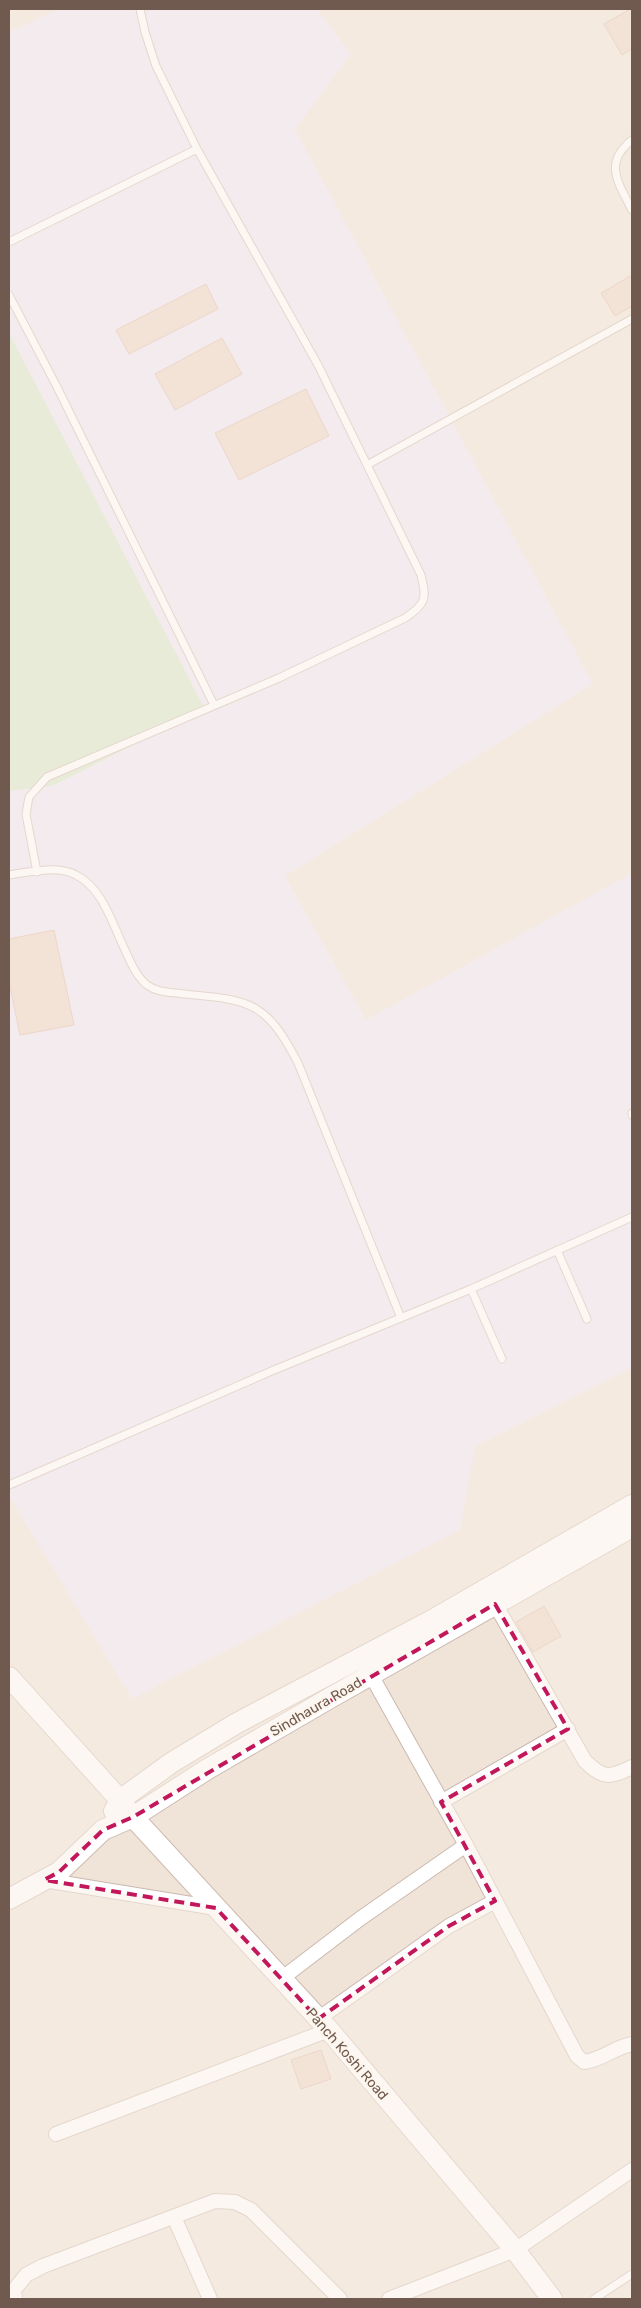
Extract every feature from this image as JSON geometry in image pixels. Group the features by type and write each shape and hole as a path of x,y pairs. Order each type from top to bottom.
{"street":[{"path":"103,1830 120,1800 171,1763 237,1723 434,1619 632,1505"},
{"name":"Sindhaura Road","path":"9,1899 59,1872 103,1830 133,1817 206,1770 632,1527"},
{"path":"496,1604 585,1761 597,1773 609,1775 632,1766"},
{"path":"371,1675 466,1845 577,2056 584,2062 593,2061 623,2045 632,2044"},
{"name":"Panch Koshi Road","path":"9,1677 120,1800 133,1817 324,2025 515,2250 552,2299"},
{"path":"441,1802 568,1729"},
{"path":"281,1979 361,1918 466,1845"},
{"path":"44,1880 216,1908"},
{"path":"56,2134 324,2025 448,1926 495,1901"},
{"path":"389,2299 515,2250 632,2170"},
{"path":"9,2279 26,2276 67,2256 215,2201 235,2202 251,2210 340,2299"},
{"path":"174,2217 210,2299"},
{"path":"15,2299 14,2290 26,2276"}],"lane":[{"path":"37,872 26,814 29,797 47,777 279,678 405,618 417,610 424,602 425,590 421,575 318,365 197,149 156,66 140,9"},
{"path":"632,140 616,156 614,167 621,188 632,210"},
{"path":"9,242 197,149"},
{"path":"9,295 57,387 214,705"},
{"path":"367,465 632,319"},
{"path":"9,875 58,871 76,874 91,886 101,900 132,967 148,985 160,991 220,997 246,1003 267,1015 283,1034 302,1072 401,1318"},
{"path":"9,1485 274,1370 471,1289 632,1217"},
{"path":"557,1250 587,1319"},
{"path":"471,1289 502,1359"},
{"path":"594,2299 632,2274"}],"highlighted area":[{"path":"495,1604 568,1729 441,1802 495,1901 449,1926 318,2019 216,1908 44,1880 59,1872 103,1830 133,1817"}],"shaded area":[{"path":"9,9 632,9 632,2299 9,2299"},
{"path":"59,9 317,9 351,54 295,129 593,684 285,876 366,1020 632,873 632,1368 475,1447 460,1530 132,1699 9,1496 9,32"}],"green space":[{"path":"9,333 205,709 52,786 9,791"}],"building":[{"path":"632,9 632,49 622,55 604,24"},
{"path":"632,275 632,306 615,316 601,293"},
{"path":"206,284 218,309 129,354 116,330"},
{"path":"222,338 242,374 175,410 155,374"},
{"path":"306,389 329,436 239,480 215,433"},
{"path":"54,930 74,1025 20,1035 9,982 9,939"},
{"path":"544,1606 561,1636 533,1652 516,1622"},
{"path":"321,2050 331,2079 301,2089 291,2060"}]}
